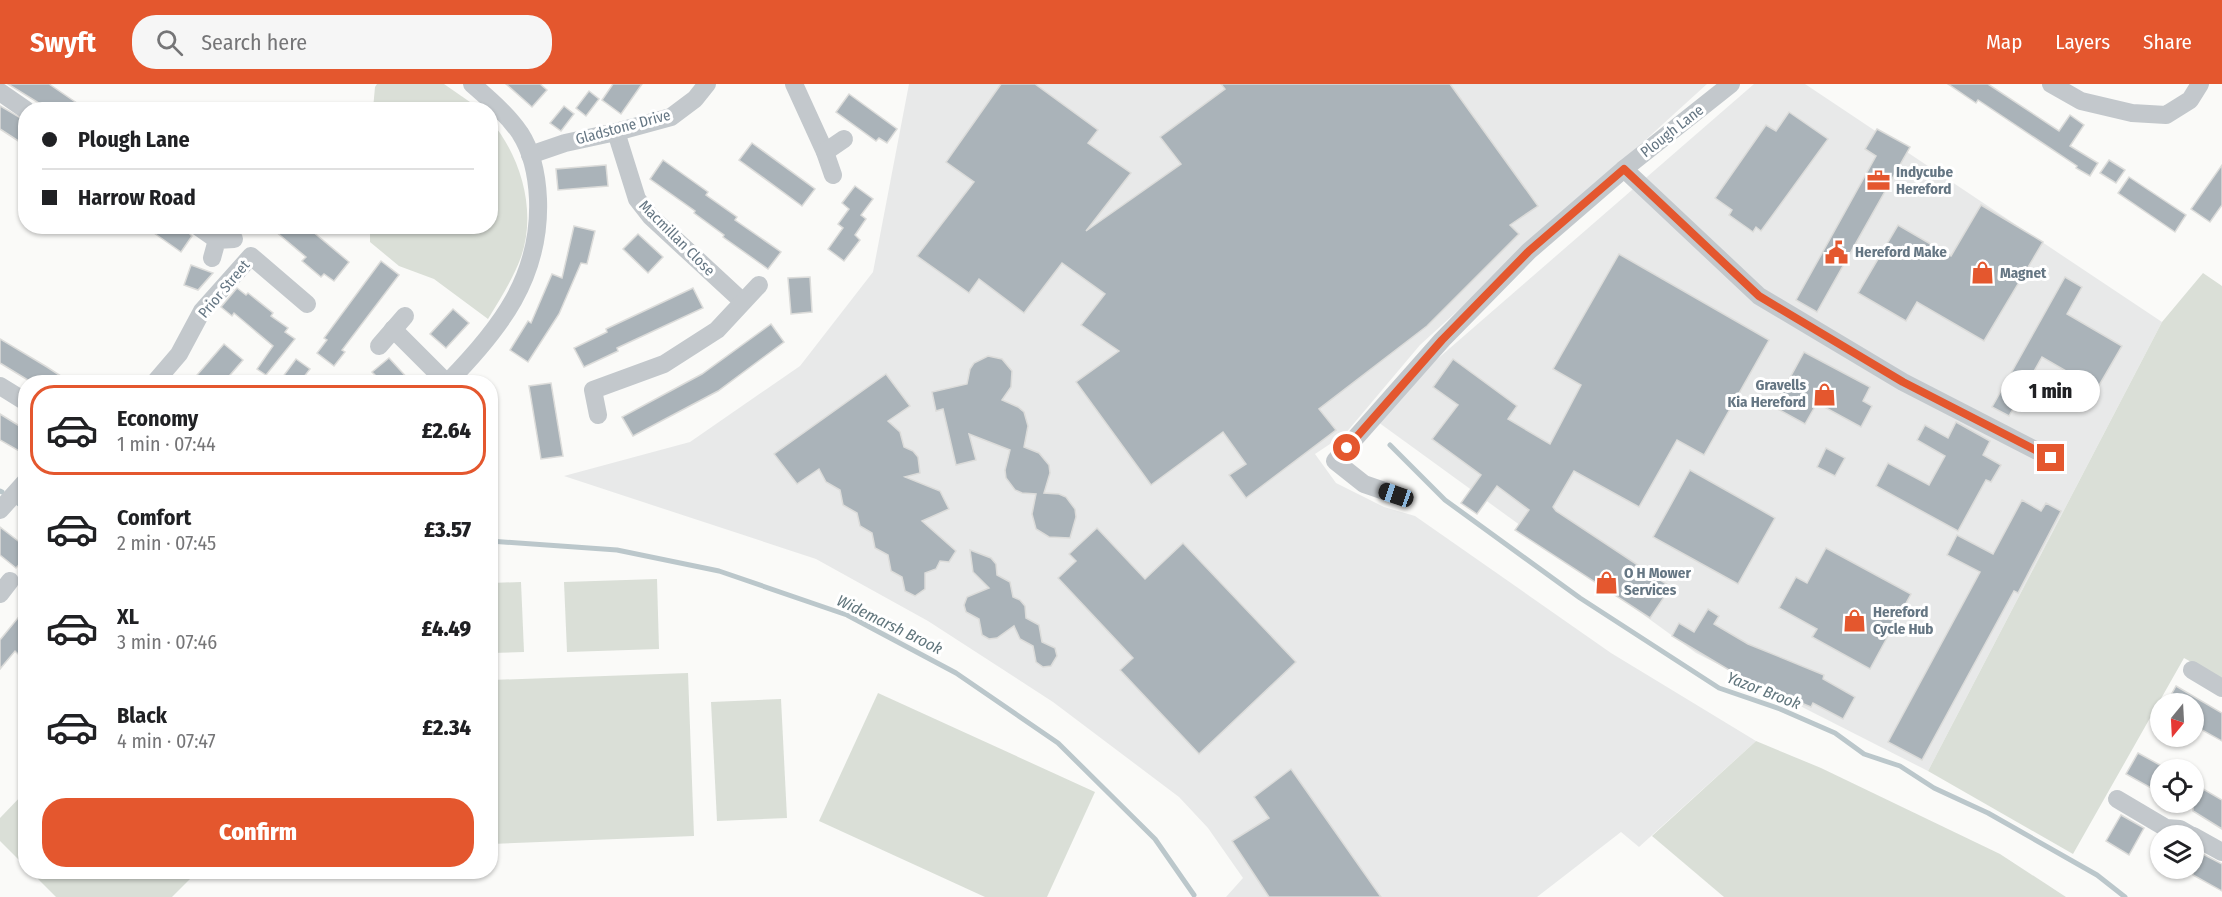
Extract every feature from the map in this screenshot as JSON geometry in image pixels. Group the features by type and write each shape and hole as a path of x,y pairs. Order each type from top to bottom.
{"street":[{"path":"472,84 493,102"},
{"name":"Gladstone Drive","path":"530,155 566,143 670,117 695,99 707,84"},
{"path":"794,84 833,175"},
{"name":"Plough Lane","path":"1396,495 1364,484 1335,461 1442,340 1529,251 1624,169 1731,84"},
{"path":"2051,84 2081,101 2132,113 2166,115 2190,100 2200,84"},
{"path":"0,92 18,104"},
{"path":"454,375 478,352 498,327 516,296 532,259 539,225 537,179 530,155 521,135 498,107"},
{"name":"Macmillan Close","path":"616,132 638,199 651,217 742,301"},
{"path":"825,152 844,139"},
{"path":"1624,169 1759,296 1903,382 2051,458"},
{"path":"212,258 226,240 214,234"},
{"name":"Prior Street","path":"161,375 179,354 202,311 251,256 307,304"},
{"path":"598,415 593,390 664,364 717,330 759,285"},
{"path":"379,346 399,322 441,375"},
{"path":"0,386 18,397"},
{"path":"0,510 18,490"},
{"path":"2192,670 2222,688"},
{"path":"2117,799 2161,825"},
{"path":"2204,842 2222,852"}],"shaded area":[{"path":"377,84 444,84 470,102 374,102"},
{"path":"909,84 1707,84 1420,345 1345,434 1315,454 1336,483 1384,507 1415,516 1611,653 1756,741 1639,847 1621,832 1537,897 1226,897 1243,878 1208,828 1179,797 1053,702 928,621 816,559 564,476 690,442 800,366 873,272"},
{"path":"1754,84 1805,84 2162,322 1928,771 1696,653 1378,422 1427,368"},
{"path":"498,130 518,168 523,185 527,221 526,239 518,265 488,319 434,279 399,266 370,242 370,234 498,234"},
{"path":"2203,273 2222,286 2222,679 2184,658 2164,693 2150,693 2150,718 2073,854 1928,771 2162,322"},
{"path":"657,579 659,649 567,652 564,582"},
{"path":"521,582 524,652 498,653 498,583"},
{"path":"688,673 694,836 498,844 498,680"},
{"path":"878,693 1095,792 1047,897 985,897 819,821"},
{"path":"781,699 787,818 717,821 711,702"},
{"path":"1756,741 1821,768 2000,854 2066,897 1724,897 1652,836"},
{"path":"18,799 18,859 0,841 0,818"},
{"path":"38,879 190,879 172,897 56,897"}],"building":[{"path":"8,84 49,84 75,102 37,102"},
{"path":"506,84 540,84 547,90 532,107"},
{"path":"613,84 642,84 621,114 602,100"},
{"path":"1001,84 1035,84 1098,130 1088,143 1131,173 1086,231 1181,164 1160,137 1225,89 1221,84 1450,84 1538,206 1510,225 1519,234 1427,326 1319,409 1336,430 1246,498 1229,475 1246,464 1223,432 1151,485 1076,382 1119,351 1081,325 1105,294 1062,263 1024,313 979,279 969,293 917,256 974,182 946,162"},
{"path":"1948,84 1988,84 2059,131 2070,115 2084,125 2070,146 2098,163 2090,176 1978,100 1976,103"},
{"path":"589,91 599,99 586,116 576,108"},
{"path":"849,94 897,129 887,143 879,138 876,141 836,112"},
{"path":"0,106 18,116 18,141 0,129"},
{"path":"564,106 574,114 561,131 550,123"},
{"path":"1789,112 1828,139 1761,231 1756,227 1753,232 1729,215 1732,210 1715,198 1766,125 1776,131"},
{"path":"1877,129 1910,147 1817,312 1796,300 1876,156 1865,149"},
{"path":"752,143 815,189 802,206 739,160"},
{"path":"663,160 708,192 706,195 737,217 735,220 781,252 768,269 723,237 724,235 694,213 695,211 650,179"},
{"path":"2109,160 2125,170 2116,183 2100,173"},
{"path":"606,165 608,186 558,190 556,169"},
{"path":"2222,165 2222,205 2210,222 2191,209"},
{"path":"2129,177 2186,215 2175,232 2118,193"},
{"path":"855,186 873,199 861,215 866,219 855,235 860,240 844,261 828,249 843,228 838,224 849,209 842,203"},
{"name":"Magnet","path":"1981,205 2043,242 1984,341 1917,302 1906,321 1858,293 1898,225 1951,256"},
{"path":"574,226 595,231 587,264 581,263 559,314 528,362 510,350 528,321 531,323 552,274 562,278"},
{"path":"155,234 190,234 192,236 181,252"},
{"path":"279,234 316,234 349,262 334,281 324,274 321,277 302,261 306,257"},
{"path":"638,234 663,257 648,273 623,249"},
{"path":"1619,254 1769,340 1704,455 1677,440 1639,507 1574,471 1553,507 1671,587 1650,618 1515,530 1529,510 1497,486 1477,514 1461,503 1481,475 1432,439 1458,405 1433,387 1453,359 1517,406 1508,419 1550,444 1581,385 1553,369"},
{"path":"381,261 399,275 342,350 345,352 334,366 317,353 327,340 324,338"},
{"path":"191,265 213,273 198,290 184,285"},
{"path":"810,277 812,312 791,314 788,278"},
{"path":"2065,277 2082,287 2067,314 2122,346 2097,389 2042,357 2009,416 1992,407"},
{"path":"237,288 246,295 248,293 273,313 271,316 288,328 285,332 295,339 266,375 257,369 273,346 234,313 232,316 221,307"},
{"path":"693,288 703,308 617,348 618,351 584,367 574,348 607,332 606,329"},
{"path":"453,309 469,323 446,348 430,334"},
{"path":"771,324 784,342 718,391 633,436 622,417 702,374"},
{"path":"0,339 59,375 20,375 0,363"},
{"path":"224,344 243,360 230,375 197,375"},
{"name":"Gravells Kia Hereford","path":"1804,352 1870,387 1863,401 1872,406 1861,427 1817,403 1805,424 1774,407"},
{"path":"988,356 1002,359 1012,371 1011,387 1002,400 1024,412 1028,426 1024,447 1039,453 1049,465 1050,473 1044,493 1066,497 1075,509 1076,517 1070,538 1049,537 1036,529 1032,514 1036,494 1015,490 1006,478 1005,470 1010,450 969,434 976,460 956,465 943,409 936,411 932,392 967,384 970,369 974,363"},
{"path":"389,358 405,375 375,375 372,372"},
{"path":"296,359 310,369 305,375 284,375"},
{"path":"886,374 910,406 888,421 900,432 904,447 913,451 918,457 920,473 905,477 940,491 949,509 922,521 956,551 949,562 940,561 936,569 925,573 925,589 915,596 905,591 902,577 891,571 888,555 875,548 872,533 860,526 857,513 843,505 840,490 826,482 819,469 797,484 774,454"},
{"path":"551,383 563,456 541,459 529,386"},
{"path":"0,414 18,425 18,450 0,440"},
{"path":"1956,422 1990,441 1983,455 2001,465 1991,482 1986,480 1958,531 1876,486 1888,463 1929,485 1945,456 1917,440 1925,425 1948,438"},
{"path":"1826,448 1845,458 1835,476 1817,467"},
{"path":"1690,470 1775,518 1738,584 1653,537"},
{"path":"2022,500 2041,511 2046,503 2061,511 2018,593 2014,591 1922,760 1888,742 1980,572 1947,555 1957,535 1993,554"},
{"path":"0,527 18,541 18,566 16,568 0,555"},
{"path":"1097,528 1145,579 1183,543 1296,662 1199,754 1120,670 1133,658 1058,578 1076,561 1069,554"},
{"path":"1826,548 1911,594 1870,669 1812,637 1817,629 1779,608 1796,577 1807,583"},
{"path":"970,550 991,558 996,564 997,575 1010,582 1013,597 1025,606 1026,618 1039,625 1042,642 1055,648 1057,656 1051,666 1043,667 1036,662 1033,646 1020,639 1014,626 997,638 989,639 982,635 979,619 966,612 964,605 967,597 989,588 973,572"},
{"path":"1708,609 1719,616 1714,624 1748,644 1824,675 1823,679 1855,697 1843,719 1813,703 1811,707 1730,674 1731,671 1672,636 1679,623 1694,632"},
{"path":"18,618 18,654 15,651 0,669 0,640"},
{"path":"2176,686 2188,693 2172,693"},
{"path":"2204,702 2222,713 2222,741 2204,731"},
{"path":"2138,753 2150,760 2150,787 2126,774"},
{"path":"1291,769 1381,897 1269,897 1232,841 1269,818 1254,797"},
{"path":"2204,789 2222,800 2222,829 2196,813 2204,813"},
{"path":"2121,815 2144,828 2129,855 2106,841"},
{"path":"2204,855 2222,864 2222,891 2200,879 2204,879"}],"waterway":[{"name":"Yazor Brook","path":"1390,445 1445,500 1580,598 1719,688 1780,709 1835,733 1864,754 1900,766 1934,788 1988,813 2097,875 2125,897"},
{"name":"Widemarsh Brook","path":"498,542 617,550 719,571 847,615 956,673 1058,743 1155,839 1194,895"}],"place":[{"name":"Indycube Hereford","path":"1878,181"},
{"name":"Hereford Make","path":"1837,252"},
{"name":"Magnet","path":"1982,273"},
{"name":"Gravells Kia Hereford","path":"1824,394"},
{"name":"O H Mower Services","path":"1606,582"},
{"name":"Hereford Cycle Hub","path":"1855,621"}],"route":[{"path":"1347,448 1442,340 1529,251 1624,169 1759,296 1903,382 2051,458"}]}
